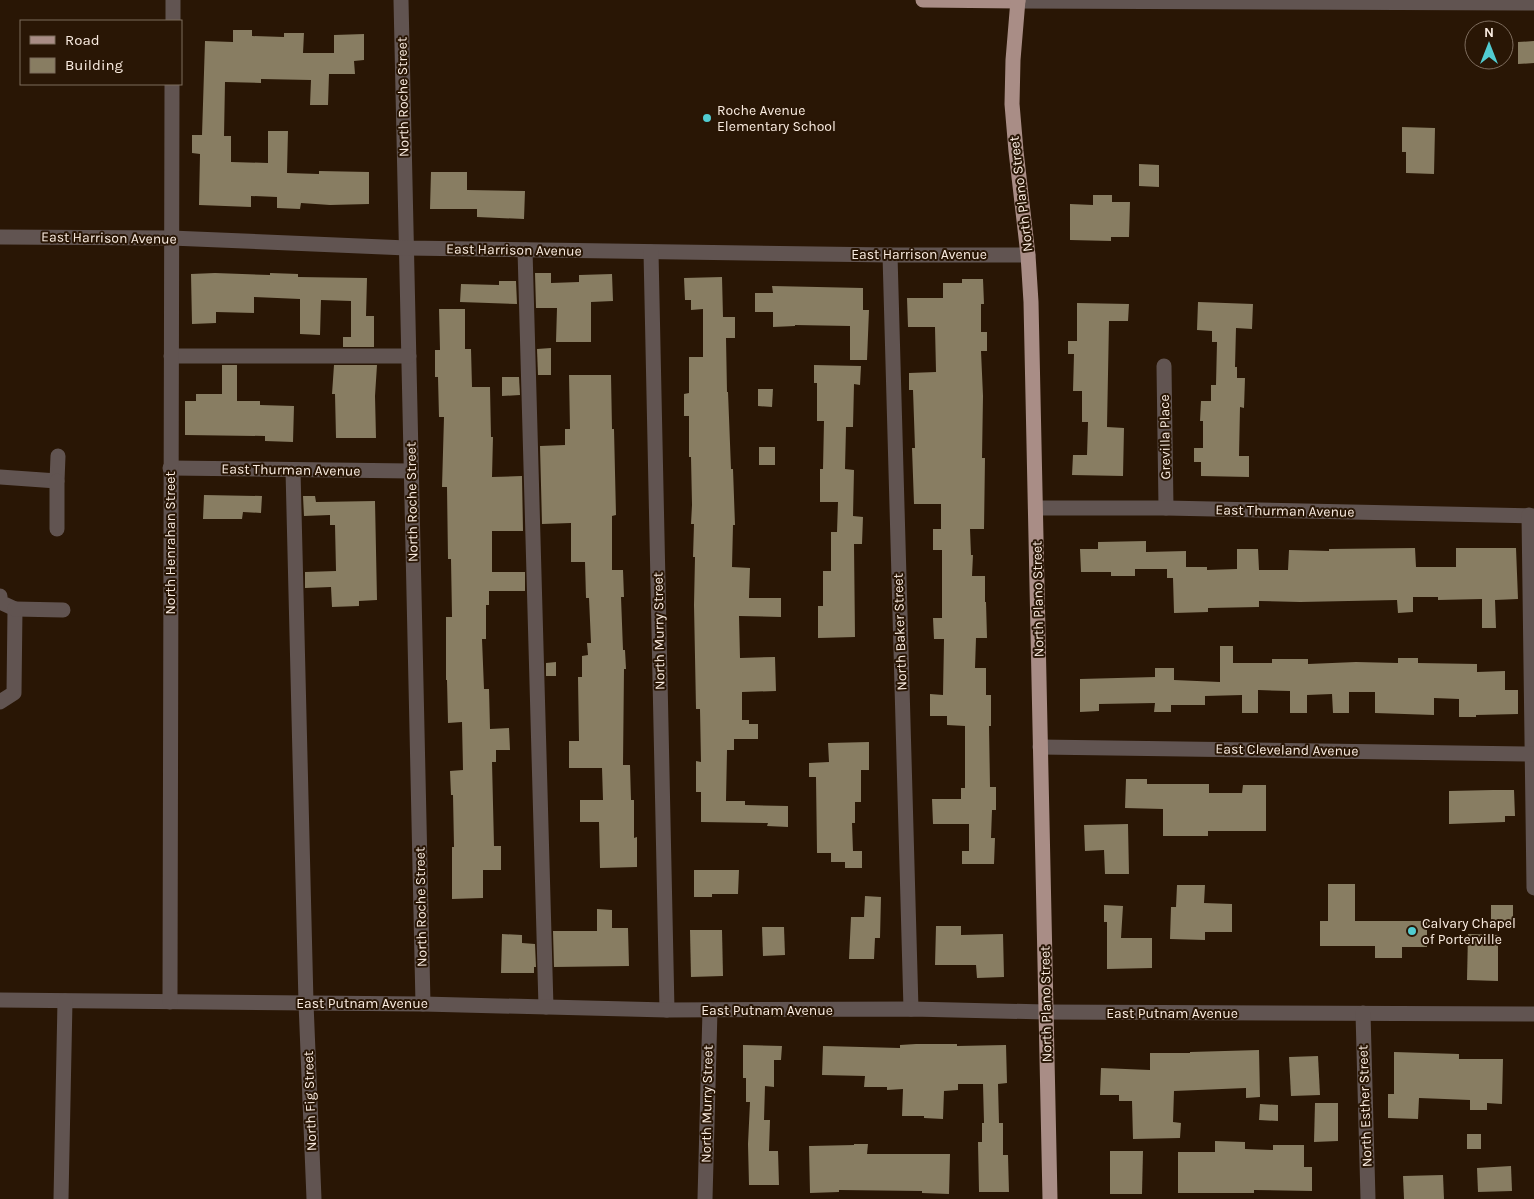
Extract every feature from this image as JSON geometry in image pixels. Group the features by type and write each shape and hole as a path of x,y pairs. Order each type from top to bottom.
{"main road":[{"path":"923,0 1018,0"},
{"name":"North Plano Street","path":"1018,0 1013,50 1012,104 1032,311 1050,1199"}],"street":[{"path":"173,0 173,20"},
{"name":"North Roche Street","path":"401,0 424,1004"},
{"path":"1018,0 1534,3"},
{"name":"North Henrahan Street","path":"170,1002 172,85"},
{"name":"East Harrison Avenue","path":"0,237 171,238 407,248 890,255 1028,255"},
{"path":"525,250 546,1007"},
{"name":"North Murry Street","path":"651,252 667,1010"},
{"name":"North Baker Street","path":"890,255 911,1009"},
{"path":"171,356 409,356"},
{"name":"Grevilla Place","path":"1164,366 1166,508"},
{"path":"57,529 58,456"},
{"name":"East Thurman Avenue","path":"170,468 411,471"},
{"name":"North Fig Street","path":"292,470 306,1003 314,1199"},
{"path":"0,477 57,481"},
{"name":"East Thurman Avenue","path":"1036,508 1166,508 1531,516"},
{"path":"1531,516 1534,888"},
{"path":"0,596 0,602 15,609 63,610"},
{"path":"0,702 14,693 15,609"},
{"name":"East Cleveland Avenue","path":"1040,747 1534,754"},
{"name":"East Putnam Avenue","path":"0,1000 424,1004 667,1010 911,1009 1046,1012 1534,1014"},
{"path":"62,1199 65,1001"},
{"name":"North Murry Street","path":"705,1199 710,1010"},
{"name":"North Esther Street","path":"1362,1013 1368,1199"}],"building":[{"path":"233,30 252,30 252,36 284,37 284,33 304,33 303,53 334,53 334,35 364,34 364,60 354,61 355,74 329,74 328,105 310,105 311,80 261,79 261,83 225,82 224,136 231,136 231,162 268,163 268,131 288,131 287,173 319,174 319,171 369,172 369,204 330,205 301,203 300,209 277,208 277,197 251,196 251,207 199,205 200,154 192,153 192,135 202,135 205,41 233,42"},
{"path":"1534,41 1534,63 1518,64 1518,42"},
{"path":"1402,127 1435,128 1434,174 1406,173 1406,152 1402,152"},
{"path":"1139,164 1159,165 1159,187 1139,186"},
{"path":"431,172 467,172 467,190 525,191 524,219 477,217 477,209 430,209"},
{"path":"1093,195 1112,195 1112,202 1130,202 1129,237 1111,237 1111,241 1070,240 1070,204 1093,205"},
{"path":"270,273 298,274 298,277 367,278 366,316 374,316 374,347 343,347 343,337 351,337 351,301 321,300 320,335 300,334 300,299 254,297 254,313 216,312 216,323 192,324 191,274 270,275"},
{"path":"535,273 551,273 551,283 579,282 579,275 612,274 613,301 591,302 591,342 556,342 557,308 536,308"},
{"path":"722,277 723,317 735,317 735,338 726,338 727,392 735,525 733,525 732,567 750,568 749,598 781,598 781,617 739,616 740,658 775,657 776,691 742,692 742,720 749,720 749,724 758,724 758,739 734,739 734,750 727,750 726,801 745,801 745,805 788,806 788,827 767,826 768,823 701,822 701,792 696,792 696,761 701,762 700,709 696,709 694,524 691,524 689,416 684,416 684,394 689,393 689,357 703,357 703,309 691,310 691,300 685,300 684,278"},
{"path":"962,279 983,279 984,304 981,304 981,332 987,332 987,351 981,351 983,396 982,458 985,458 984,529 970,529 971,555 973,555 972,576 985,576 987,638 976,638 975,668 986,668 986,695 991,695 991,726 989,726 990,787 996,787 996,810 992,810 991,838 995,838 994,864 962,864 962,851 969,851 969,824 933,824 932,799 961,799 961,788 965,788 965,726 947,725 947,716 930,716 930,694 943,695 944,639 934,639 933,618 942,618 942,550 933,550 933,529 941,529 941,504 914,504 912,448 915,448 913,390 909,390 909,373 936,372 935,327 908,327 907,298 943,298 943,283 962,283"},
{"path":"499,281 516,281 517,304 460,302 461,284 499,285"},
{"path":"772,286 863,288 863,310 869,310 867,360 850,360 850,326 795,325 773,327 773,312 755,312 755,293 773,293"},
{"path":"1198,302 1253,304 1252,329 1236,328 1235,367 1237,367 1237,378 1245,378 1244,408 1240,407 1239,456 1249,456 1249,477 1201,476 1201,462 1194,462 1194,448 1203,448 1203,421 1200,421 1201,401 1211,401 1211,385 1216,385 1217,342 1212,342 1212,331 1197,330"},
{"path":"1077,303 1129,304 1128,321 1109,321 1107,427 1124,428 1123,476 1072,475 1073,455 1087,455 1088,422 1082,422 1082,391 1073,391 1074,354 1068,354 1068,341 1077,341"},
{"path":"439,309 465,309 465,349 471,349 472,387 490,387 491,437 493,437 492,477 522,476 523,531 492,531 492,572 525,572 525,591 489,591 489,605 486,605 486,639 482,639 484,689 489,689 490,729 509,728 510,750 496,750 496,762 492,762 494,846 501,846 501,870 483,870 483,898 452,899 452,847 454,847 453,795 451,795 450,771 463,770 462,722 448,723 446,617 452,617 451,559 448,559 447,487 442,487 444,417 439,417 438,377 435,377 435,350 440,350"},
{"path":"551,348 551,375 538,375 537,349"},
{"path":"222,365 237,365 237,401 260,401 260,405 294,406 293,442 265,441 265,436 185,435 185,401 196,401 196,394 222,394"},
{"path":"334,365 377,365 375,396 376,438 336,438 335,394 332,394"},
{"path":"814,365 861,366 860,385 854,384 853,427 846,427 845,469 854,470 853,516 863,517 862,544 854,544 855,637 818,638 818,606 823,606 823,571 831,571 831,532 837,532 838,502 820,502 820,469 823,469 824,421 817,421 817,383 814,383"},
{"path":"569,375 611,375 616,515 612,516 612,570 623,570 624,597 621,597 623,650 625,650 626,669 624,669 623,765 630,765 631,800 634,800 634,838 637,837 637,867 600,868 599,822 580,822 580,800 603,800 602,768 569,768 569,741 579,741 578,677 582,677 582,656 588,655 587,643 591,643 589,598 586,598 585,562 571,562 571,523 542,524 540,446 565,445 565,429 570,429"},
{"path":"502,377 519,377 520,395 502,396"},
{"path":"758,389 773,389 772,407 758,406"},
{"path":"759,447 775,447 775,465 759,465"},
{"path":"204,495 262,496 261,513 243,512 242,519 203,519"},
{"path":"303,496 315,496 316,502 375,501 377,600 359,601 359,606 332,607 331,587 305,588 305,572 336,571 335,525 330,525 330,515 304,516"},
{"path":"1146,541 1146,552 1186,551 1186,567 1207,567 1207,570 1237,569 1237,549 1258,549 1259,570 1288,570 1289,550 1329,551 1329,549 1415,548 1416,567 1456,567 1456,548 1516,548 1518,599 1495,600 1496,628 1482,628 1482,599 1438,600 1438,597 1413,597 1413,612 1398,613 1397,600 1259,601 1259,607 1208,608 1208,612 1174,613 1173,578 1167,578 1167,569 1135,569 1135,576 1111,576 1111,572 1081,572 1080,549 1098,549 1098,542"},
{"path":"1220,646 1233,646 1233,663 1272,663 1272,659 1308,659 1308,664 1398,663 1398,658 1418,658 1418,663 1477,664 1477,672 1505,671 1505,690 1518,690 1518,714 1459,717 1459,699 1434,698 1434,715 1375,713 1375,692 1349,692 1349,713 1333,713 1332,694 1307,695 1307,713 1290,713 1290,691 1258,690 1258,713 1242,713 1242,695 1205,696 1205,705 1171,705 1171,712 1154,712 1155,703 1099,704 1099,711 1080,712 1080,679 1155,677 1155,668 1174,668 1174,680 1220,682"},
{"path":"556,662 556,676 546,676 546,663"},
{"path":"869,742 869,770 861,770 861,802 855,802 855,823 852,823 853,851 862,851 862,868 845,868 845,862 831,862 831,853 817,853 816,777 809,777 809,763 829,762 828,743"},
{"path":"1126,779 1147,779 1147,784 1209,784 1209,793 1242,793 1243,785 1266,785 1266,831 1208,831 1208,836 1163,836 1163,809 1125,808"},
{"path":"1514,790 1515,816 1505,816 1505,822 1449,824 1449,791"},
{"path":"1128,824 1129,874 1105,874 1104,850 1085,851 1084,825"},
{"path":"694,870 739,870 738,894 712,894 712,897 694,897"},
{"path":"1328,884 1355,884 1355,921 1427,921 1427,947 1402,947 1402,958 1375,958 1375,946 1320,946 1320,921 1328,921"},
{"path":"1177,885 1205,885 1204,903 1232,904 1232,932 1205,932 1205,940 1170,939 1171,907 1176,907"},
{"path":"865,896 881,897 880,938 875,938 874,959 849,959 851,917 864,917"},
{"path":"1104,905 1123,906 1121,938 1152,938 1152,968 1107,969 1107,922 1104,922"},
{"path":"1491,905 1513,905 1513,922 1491,921"},
{"path":"597,909 612,910 612,928 628,928 629,966 554,967 553,931 597,931"},
{"path":"936,926 961,926 961,935 1003,934 1004,977 977,978 976,965 935,965"},
{"path":"762,927 784,927 785,955 763,956"},
{"path":"690,930 722,930 723,976 691,977"},
{"path":"502,934 522,935 522,943 535,944 536,967 534,967 534,973 501,973"},
{"path":"1468,934 1498,935 1498,981 1467,980"},
{"path":"957,1044 957,1046 1006,1045 1007,1083 998,1084 999,1123 1003,1123 1003,1155 1008,1155 1009,1192 979,1192 978,1142 982,1142 982,1123 984,1123 983,1084 958,1084 958,1090 944,1091 943,1119 924,1118 924,1116 902,1116 903,1089 887,1090 887,1087 864,1087 865,1076 822,1075 823,1046 900,1048 900,1045"},
{"path":"743,1045 782,1046 781,1060 774,1060 774,1087 765,1086 764,1120 770,1120 769,1151 778,1151 779,1185 749,1185 750,1102 746,1102 746,1078 743,1078"},
{"path":"1259,1050 1260,1097 1246,1098 1246,1088 1174,1091 1173,1122 1181,1123 1180,1138 1133,1139 1132,1101 1119,1101 1119,1095 1100,1095 1101,1068 1150,1070 1150,1053"},
{"path":"1394,1052 1459,1054 1459,1059 1503,1059 1502,1104 1487,1103 1487,1110 1470,1110 1470,1100 1419,1098 1418,1119 1388,1118 1388,1094 1394,1094"},
{"path":"1318,1056 1320,1095 1291,1096 1289,1057"},
{"path":"1315,1103 1338,1103 1338,1141 1314,1142"},
{"path":"1260,1104 1278,1105 1278,1121 1259,1120"},
{"path":"1467,1134 1481,1134 1481,1149 1467,1149"},
{"path":"1215,1141 1245,1142 1245,1149 1273,1150 1273,1145 1304,1145 1304,1167 1312,1167 1312,1191 1254,1190 1254,1193 1178,1193 1178,1152 1215,1152"},
{"path":"868,1144 867,1154 950,1154 949,1194 922,1193 922,1191 839,1190 839,1192 810,1193 809,1146"},
{"path":"1110,1151 1143,1151 1142,1194 1110,1194"},
{"path":"1511,1166 1512,1191 1478,1192 1477,1168"},
{"path":"1443,1175 1444,1199 1404,1199 1403,1176"}],"place":[{"name":"Roche Avenue Elementary School","path":"707,118"},
{"name":"Calvary Chapel of Porterville","path":"1412,931"}]}
